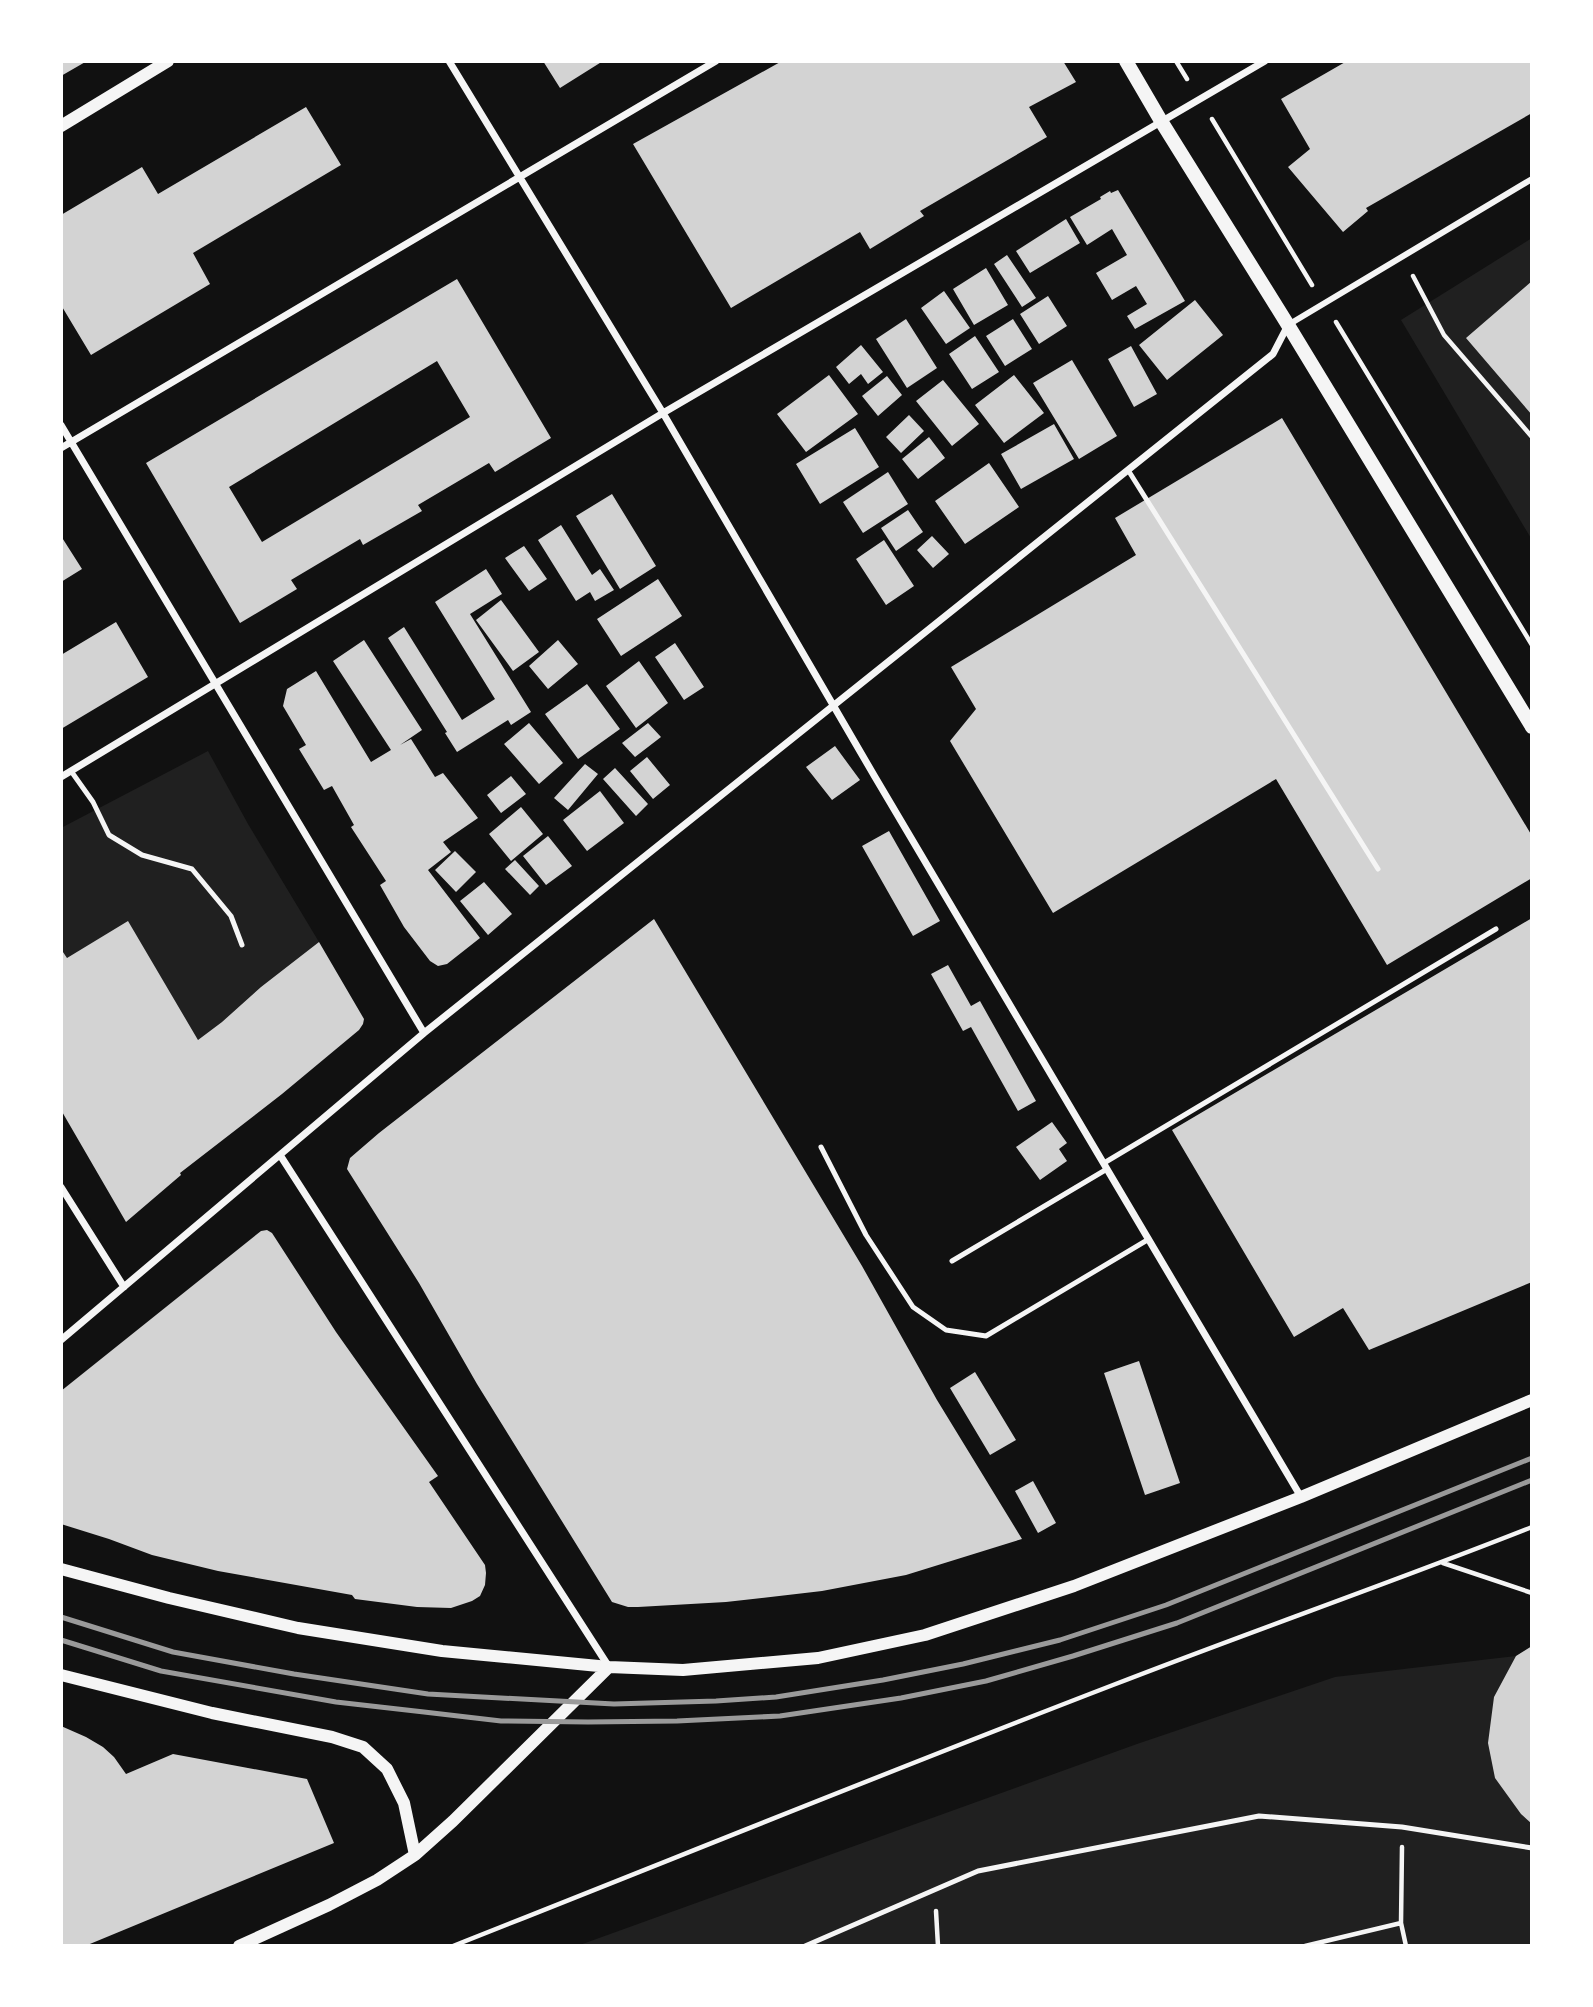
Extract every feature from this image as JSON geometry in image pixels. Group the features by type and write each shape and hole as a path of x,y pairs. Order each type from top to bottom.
{"main road":[{"path":"1126,61 1532,727"}],"street":[{"path":"61,126 168,61"},
{"path":"449,61 663,413 832,705 1301,1497"},
{"path":"61,448 716,61"},
{"path":"61,776 216,685 663,413 1265,61"},
{"path":"61,1340 424,1033 1273,354 1288,324 1532,179"},
{"path":"61,425 424,1033"},
{"path":"280,1155 609,1667"},
{"path":"61,1187 124,1287"},
{"path":"61,1569 298,1628 442,1651 609,1667 683,1670 818,1658 925,1636 1074,1586 1301,1497 1532,1400"},
{"path":"239,1946 329,1905 415,1855 609,1667"},
{"path":"61,1675 212,1713 332,1737 363,1747 387,1769 404,1802 415,1855"}],"lane":[{"path":"1128,470 1378,869"},
{"path":"71,771 93,802 109,835 142,855 191,869 231,916 242,945"},
{"path":"952,1261 1496,929"},
{"path":"821,1147 866,1235 892,1277 914,1307 947,1329 986,1336 1149,1240"},
{"path":"805,1946 978,1871 1259,1816 1402,1826 1532,1848"}],"path":[{"path":"1176,61 1532,645"},
{"path":"1402,257 1444,335 1532,437"},
{"path":"453,1946 1122,1681 1532,1527"},
{"path":"1442,1562 1532,1593"},
{"path":"1402,1826 1401,1923 1406,1946"},
{"path":"935,1889 938,1946"},
{"path":"1305,1946 1401,1923"}],"shaded area":[{"path":"1532,238 1532,540 1401,320"},
{"path":"208,751 319,942 198,1040 128,922 67,958 61,949 61,828"},
{"path":"1532,1646 1532,1946 577,1946 1137,1744 1335,1677 1516,1656"}],"building":[{"path":"61,61 87,61 61,76"},
{"path":"543,61 603,61 560,88"},
{"path":"782,61 1063,61 1076,82 1029,107 1047,137 920,211 924,216 870,249 860,232 731,308 633,144"},
{"path":"1347,61 1532,61 1532,113 1366,208 1368,211 1343,232 1288,167 1310,149 1281,99"},
{"path":"306,107 341,165 193,253 210,284 91,355 61,305 61,215 142,167 158,194"},
{"path":"1118,190 1185,301 1135,329 1127,316 1147,304 1136,286 1112,300 1096,273 1127,255 1112,229 1087,245 1070,217 1110,191 1111,193"},
{"path":"1066,219 1080,243 1030,273 1016,251"},
{"path":"1007,255 1036,298 1022,307 994,264"},
{"path":"986,268 1008,305 974,325 953,289"},
{"path":"457,279 551,438 495,472 489,463 418,505 422,511 363,545 360,539 291,580 297,589 240,623 146,463","holes":["437,361 470,417 262,542 229,487"]},
{"path":"1532,281 1532,415 1466,338"},
{"path":"944,291 970,328 946,344 921,308"},
{"path":"1048,296 1067,326 1039,344 1020,314"},
{"path":"1195,300 1223,335 1167,380 1139,345"},
{"path":"906,319 937,368 907,388 876,339"},
{"path":"1013,319 1032,349 1005,366 986,336"},
{"path":"975,336 999,372 972,389 949,354"},
{"path":"861,345 883,372 868,384 861,374 849,384 836,367"},
{"path":"1131,346 1157,394 1134,407 1108,359"},
{"path":"1072,360 1117,436 1079,459 1033,383"},
{"path":"829,375 858,414 806,452 777,414"},
{"path":"1014,375 1044,413 1004,443 975,405"},
{"path":"887,376 902,395 878,416 862,396"},
{"path":"943,380 979,424 952,446 916,401"},
{"path":"909,415 924,431 901,453 886,437"},
{"path":"1282,418 1532,836 1532,878 1387,965 1276,779 1053,913 950,741 976,709 951,667 1136,555 1115,518"},
{"path":"1054,424 1074,459 1021,489 1001,454"},
{"path":"855,428 879,467 820,504 796,464"},
{"path":"929,437 945,458 918,479 902,459"},
{"path":"989,463 1019,507 965,544 935,501"},
{"path":"888,472 908,504 863,533 843,502"},
{"path":"612,494 656,566 620,589 576,516"},
{"path":"908,510 923,532 896,551 881,528"},
{"path":"561,525 592,575 600,569 614,590 595,601 590,592 576,601 538,540"},
{"path":"61,536 82,569 61,582"},
{"path":"932,536 949,554 933,568 917,550"},
{"path":"884,540 914,586 886,605 856,559"},
{"path":"524,546 547,579 529,591 505,558"},
{"path":"486,569 502,594 470,614 531,712 511,725 508,720 457,752 388,638 404,627 462,720 495,699 435,602"},
{"path":"658,579 682,616 621,656 597,619"},
{"path":"501,600 539,652 513,671 476,620"},
{"path":"116,622 148,677 61,729 61,655"},
{"path":"364,640 422,730 400,745 411,739 435,777 443,773 478,818 443,842 451,852 428,870 480,938 447,964 438,966 430,961 404,927 380,885 386,881 351,827 354,825 332,786 324,790 299,749 306,745 283,706 287,689 316,671 371,762 391,750 333,661"},
{"path":"558,640 578,664 548,689 529,666"},
{"path":"675,643 704,687 684,700 655,657"},
{"path":"639,661 668,703 636,728 606,686"},
{"path":"587,684 620,729 578,759 545,714"},
{"path":"529,723 563,763 539,784 504,744"},
{"path":"648,723 661,737 635,757 622,743"},
{"path":"835,746 860,780 832,800 806,767"},
{"path":"647,757 670,785 653,799 630,771"},
{"path":"585,764 598,774 568,810 554,798"},
{"path":"615,768 648,804 636,816 603,779"},
{"path":"511,776 526,794 501,813 487,795"},
{"path":"600,791 624,823 587,851 563,820"},
{"path":"521,807 543,834 511,861 489,834"},
{"path":"889,831 940,921 913,936 862,846"},
{"path":"548,836 572,866 546,885 523,856"},
{"path":"455,851 476,872 456,892 435,870"},
{"path":"515,860 539,886 530,895 505,869"},
{"path":"484,882 512,914 488,935 460,901"},
{"path":"1532,918 1532,1282 1369,1350 1343,1308 1294,1337 1172,1130"},
{"path":"654,919 862,1266 937,1400 1022,1539 906,1575 822,1591 726,1602 638,1607 612,1602 347,1169 350,1158 379,1133"},
{"path":"128,921 198,1040 319,942 364,1019 359,1030 180,1173 181,1175 126,1222 61,1110 61,949 67,958"},
{"path":"948,965 971,1006 980,1001 1036,1101 1018,1111 971,1027 963,1031 931,974"},
{"path":"1052,1122 1067,1143 1059,1149 1067,1161 1040,1180 1016,1147"},
{"path":"261,1231 272,1233 336,1332 438,1476 429,1482 485,1565 485,1585 480,1596 472,1601 451,1608 417,1607 355,1599 352,1595 218,1571 152,1555 61,1524 61,1391"},
{"path":"1139,1361 1180,1483 1145,1495 1104,1373"},
{"path":"975,1372 1016,1440 990,1455 950,1388"},
{"path":"1033,1481 1056,1523 1038,1533 1015,1491"},
{"path":"1532,1646 1532,1824 1521,1814 1495,1778 1488,1743 1494,1697 1516,1656"},
{"path":"61,1726 103,1747 126,1774 173,1754 307,1779 334,1843 85,1946 61,1946"}],"railway":[{"path":"61,1617 173,1652 428,1694 614,1704 776,1697 963,1664 1060,1640 1166,1605 1532,1458"},
{"path":"61,1640 161,1671 336,1702 501,1721 677,1721 780,1716 901,1698 986,1681 1073,1656 1177,1623 1532,1480"}]}
